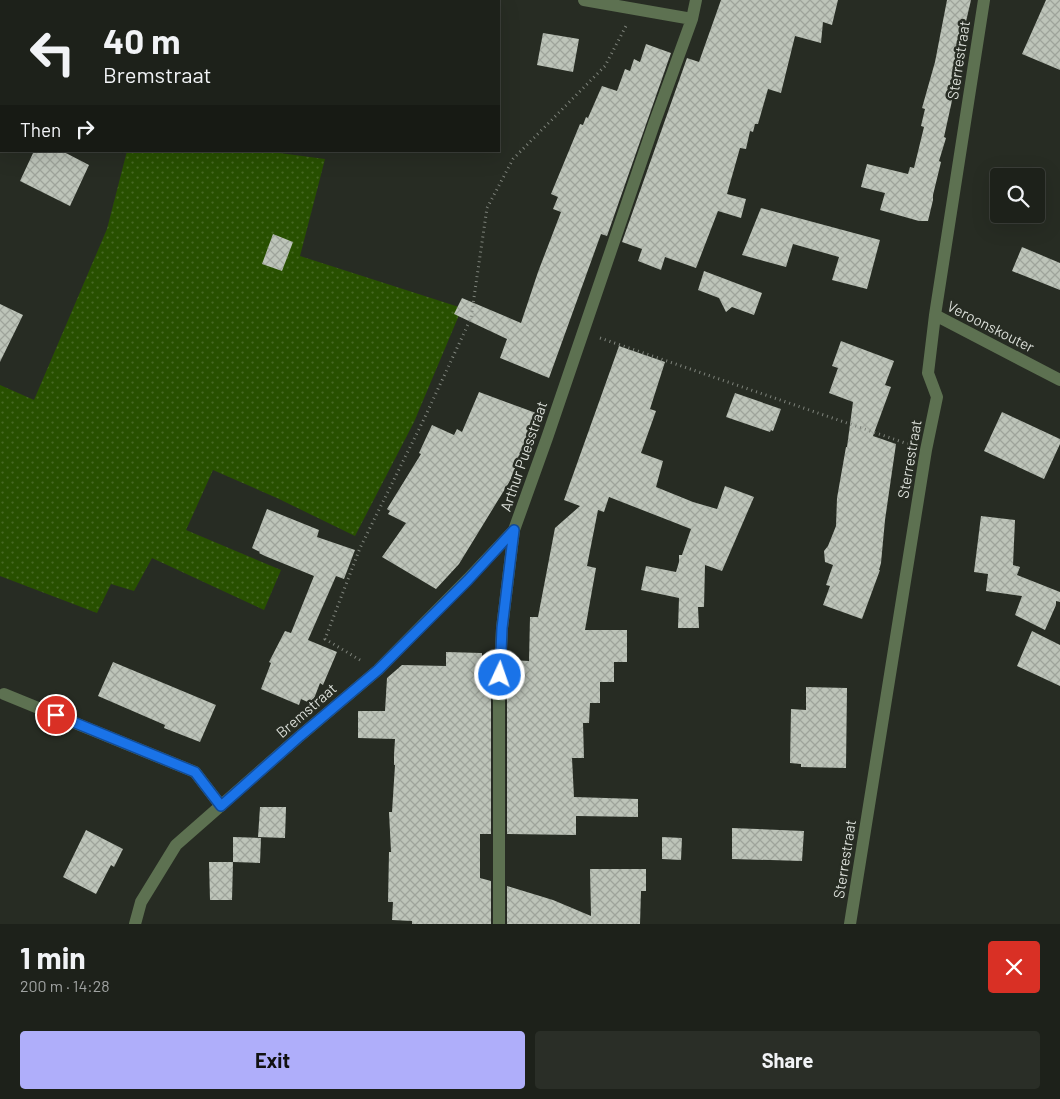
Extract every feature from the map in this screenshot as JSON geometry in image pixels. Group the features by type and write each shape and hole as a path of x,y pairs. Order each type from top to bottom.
{"street":[{"path":"584,0 692,19"},
{"name":"Arthur Puesstraat","path":"499,924 499,691 502,628 514,530 692,19 696,0"},
{"name":"Sterrestraat","path":"850,924 926,450 937,397 928,373 935,315 984,0"},
{"name":"Veroonskouter","path":"935,315 1060,380"},
{"name":"Bremstraat","path":"135,924 141,902 176,844 378,670 468,580 514,530"},
{"path":"4,694 195,772 221,806"}],"path":[{"path":"378,670 325,639 360,548 424,419 471,318 486,208 513,159 605,66 635,9"},
{"path":"583,332 926,450"}],"green space":[{"path":"127,152 272,152 325,159 300,256 462,308 414,422 355,536 277,498 213,470 186,530 281,570 264,610 152,558 134,591 111,584 97,613 0,576 0,385 34,400 107,229"}],"building":[{"path":"721,0 838,0 832,25 823,22 821,43 795,36 781,93 768,89 758,124 755,124 753,132 750,131 746,149 740,148 727,194 746,199 741,218 718,211 696,268 665,257 661,270 638,261 642,249 622,242 687,58 699,62"},
{"path":"947,0 971,0 961,43 963,43 955,82 950,80 953,96 933,200 928,221 919,221 880,210 885,193 861,187 867,164 908,174 910,167 914,168 924,127 921,126 925,109 922,108 935,62"},
{"path":"1046,0 1060,0 1060,70 1022,54"},
{"path":"543,33 579,39 573,72 537,65"},
{"path":"646,44 671,53 607,236 601,234 549,378 500,358 507,339 454,314 462,298 521,323 561,212 553,209 558,197 551,194 580,124 583,125 586,117 588,118 602,86 617,91 625,69 630,71 634,59 640,62"},
{"path":"34,152 64,152 89,165 70,206 20,181"},
{"path":"761,208 880,240 867,289 832,280 839,257 793,244 786,267 742,255"},
{"path":"273,234 293,242 282,271 262,264"},
{"path":"1022,247 1060,263 1060,290 1012,271"},
{"path":"704,271 762,293 754,315 732,307 726,312 719,298 698,290"},
{"path":"0,304 23,315 0,362"},
{"path":"841,341 894,361 885,385 891,387 873,436 896,444 880,570 862,619 823,605 830,586 826,585 833,565 825,562 824,551 836,526 837,498 853,402 829,393 838,368 832,366"},
{"path":"619,346 665,362 650,409 656,411 641,453 663,461 656,487 693,502 717,509 725,486 754,497 722,571 705,565 704,607 698,607 699,628 678,628 679,598 641,590 646,566 676,572 679,555 682,555 691,529 609,497 604,512 598,510 587,566 596,568 585,630 627,630 627,662 614,662 614,682 600,682 600,703 590,703 589,723 583,723 584,758 572,758 574,797 638,799 638,817 576,816 576,835 507,834 507,691 509,660 529,661 530,617 538,617 555,528 580,506 564,500"},
{"path":"479,392 536,413 511,479 459,564 436,589 382,557 406,523 388,514 390,511 387,509 421,454 419,453 432,425 454,435 457,429 462,432"},
{"path":"735,393 781,409 773,431 771,430 770,432 726,417"},
{"path":"1002,412 1060,439 1060,444 1044,479 984,451"},
{"path":"267,509 319,530 317,537 355,550 344,579 336,576 308,640 337,652 323,685 320,683 312,704 301,699 299,705 261,689 271,663 269,662 285,631 291,633 314,576 265,556 252,548"},
{"path":"981,516 1015,520 1013,565 1020,567 1017,575 1060,592 1060,602 1056,601 1045,630 1015,615 1022,596 986,591 988,574 974,572"},
{"path":"1032,631 1060,645 1060,686 1017,666"},
{"path":"446,652 482,653 482,660 492,660 491,834 480,834 480,878 491,881 491,924 412,924 412,921 392,920 393,902 388,902 389,852 391,852 389,812 392,812 395,739 358,738 358,711 385,711 387,678 402,665 446,666"},
{"path":"113,662 216,705 200,742 164,728 165,725 98,696"},
{"path":"806,687 847,688 846,768 801,767 801,764 790,763 791,709 806,710"},
{"path":"260,807 286,807 285,838 258,837"},
{"path":"732,828 804,831 802,861 732,859"},
{"path":"86,830 123,849 114,867 111,865 96,894 63,877"},
{"path":"233,837 261,838 260,863 233,862"},
{"path":"662,837 682,838 681,860 662,859"},
{"path":"209,862 233,862 232,900 210,900"},
{"path":"590,869 646,869 646,891 641,891 640,924 507,924 507,886 553,900 591,916"}],"route":[{"path":"56,715 195,772 221,806 378,670 468,580 514,530 502,628 500,675"}]}
